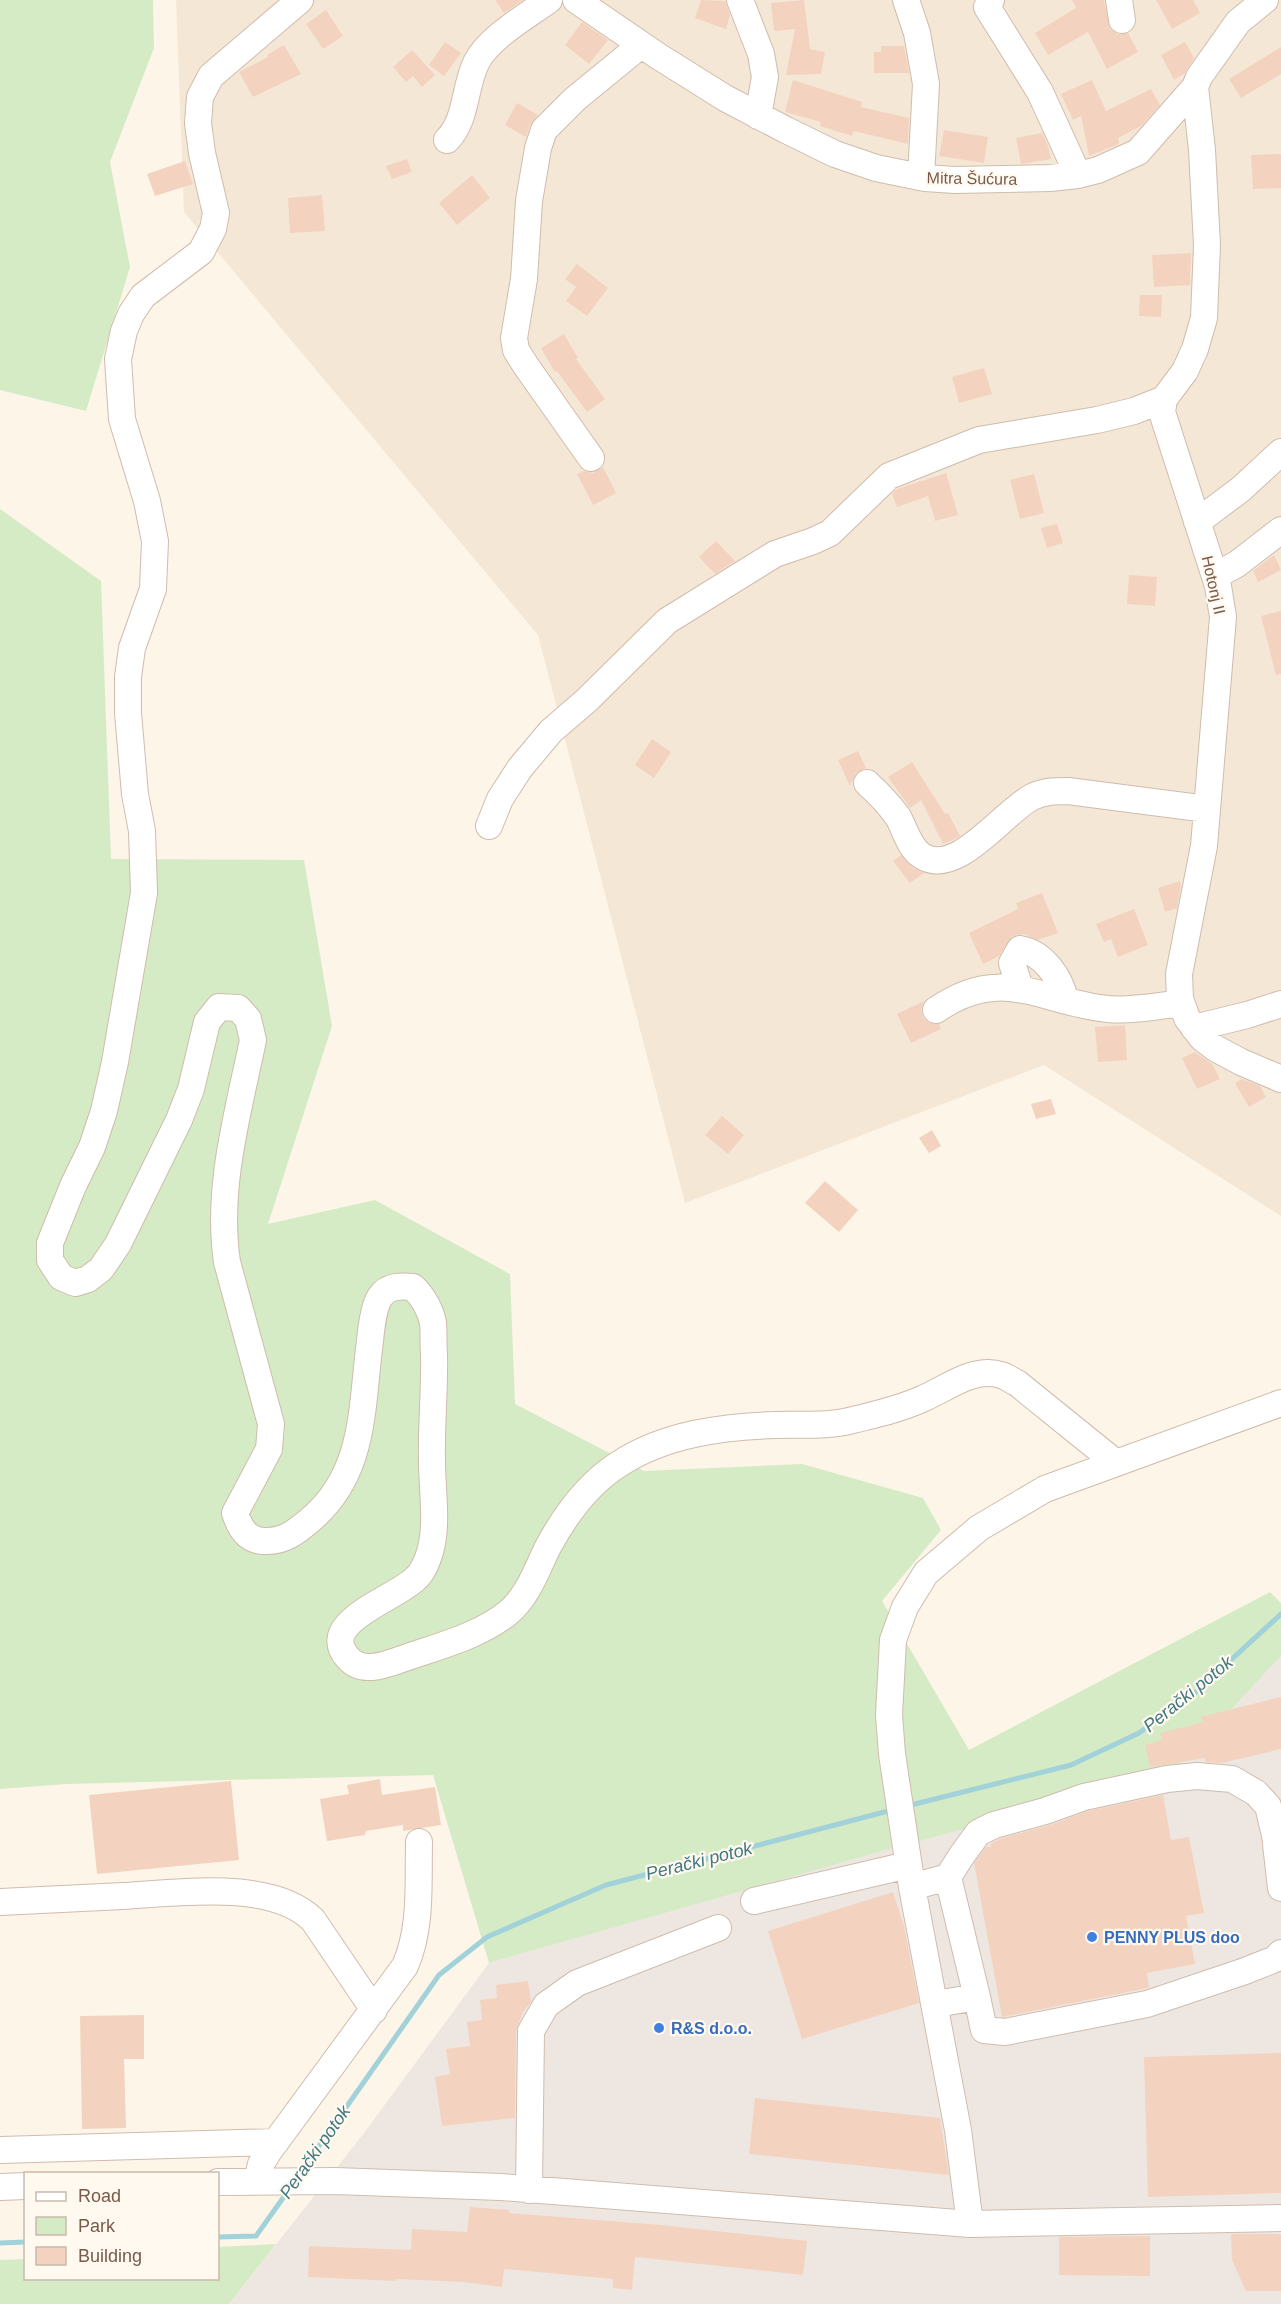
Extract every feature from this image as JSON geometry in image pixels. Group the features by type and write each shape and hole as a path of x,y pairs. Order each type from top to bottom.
{"street":[{"path":"300,0 211,76 200,97 198,123 202,153 216,213 213,229 201,252 143,296 130,315 118,359 122,418 147,501 155,541 153,589 132,648 128,677 130,743 135,794 142,831 144,893 115,1062 104,1111 92,1147 50,1243 50,1260 61,1277 75,1283 88,1279 101,1269 118,1244 179,1120 191,1089 207,1022 219,1007 238,1008 248,1019 253,1040 226,1179 223,1236 227,1262 271,1424 269,1449 235,1512 241,1529 256,1541 272,1542 284,1539 318,1514 334,1496 347,1475 355,1453 372,1326 380,1297 395,1286 413,1287 424,1299 432,1323 434,1364 432,1462 435,1502 429,1557 417,1578 394,1595 350,1621 341,1635 342,1648 350,1661 365,1667 383,1666 472,1634 494,1623 511,1610 524,1595 559,1527 594,1484 634,1455 670,1439 743,1427 807,1426 845,1422 893,1410 924,1398 955,1381 981,1374 1000,1374 1017,1383 1116,1463"},
{"path":"447,140 453,135 461,120 470,77 477,60 506,32 549,0"},
{"name":"Mitra Šućura","path":"576,0 641,45 725,98 836,154 876,168 921,177 955,180 1050,178 1078,175 1098,170 1138,152 1195,87 1199,77 1248,5"},
{"path":"740,0 761,54 765,76 758,116"},
{"path":"906,0 917,33 926,84 921,177"},
{"path":"991,0 987,7 1040,92 1078,175"},
{"path":"591,458 516,350 514,338 524,279 529,201 543,130 575,99 641,45"},
{"path":"489,826 500,799 515,776 551,731 587,700 667,621 775,554 830,533 889,476 979,440 1096,420 1134,411 1164,399 1185,371 1195,349 1204,318 1207,245 1202,150 1195,87"},
{"name":"Hotonj II","path":"1164,399 1162,412 1215,576 1223,617 1204,846 1179,974 1181,1002 1187,1018 1202,1038 1215,1048 1281,1079"},
{"path":"1197,522 1241,489 1281,452"},
{"path":"1215,576 1237,564 1281,530"},
{"path":"867,783 886,801 898,818 911,844 921,855 933,860 949,859 966,850 1031,797 1046,791 1068,791 1207,809"},
{"path":"1020,988 1012,963 1020,949 1031,951 1051,969 1062,987 1065,999"},
{"path":"936,1010 951,999 973,990 995,986 1020,988 1109,1009 1181,1002"},
{"path":"1194,1028 1281,1004"},
{"path":"970,2224 958,2130 947,2081 936,2004 909,1868 892,1754 889,1715 893,1640 905,1607 926,1573 979,1528 1045,1489 1281,1403"},
{"path":"1281,1888 1275,1835 1268,1806 1257,1793 1232,1779 1197,1776 1167,1779 1084,1797 1045,1811 993,1825 978,1833 948,1877 984,2030 1005,2032 1147,2004 1245,1971 1275,1959 1281,1953"},
{"path":"265,2181 261,2164 374,2010 405,1966 413,1949 416,1932 419,1842"},
{"path":"754,1900 909,1868 948,1877"},
{"path":"0,1902 240,1893 291,1904 304,1911 313,1920 374,2010"},
{"path":"529,2190 531,2031 546,2005 577,1983 718,1928"},
{"path":"936,2004 977,1997"},
{"path":"0,2150 276,2142"},
{"path":"219,2182 335,2181 529,2190 970,2224 1281,2218"},
{"path":"0,2187 24,2186"}],"shaded area":[{"path":"176,0 1281,0 1281,1216 1044,1065 685,1203 538,635 184,212"},
{"path":"1281,1656 1281,2304 229,2304 364,2133 489,1963 854,1858 1171,1774"}],"green space":[{"path":"0,0 153,0 154,48 110,162 130,267 86,411 0,390"},
{"path":"0,509 101,581 111,859 304,860 332,1026 268,1224 375,1200 510,1274 515,1404 644,1471 802,1464 923,1498 941,1530 882,1601 969,1750 1270,1592 1281,1603 1281,1656 1171,1774 889,1849 489,1963 433,1775 67,1784 0,1789"},
{"path":"276,2244 229,2304 0,2304 0,2260 24,2259 24,2280 219,2280 219,2247"}],"building":[{"path":"495,0 523,0 504,13"},
{"path":"701,0 725,1 730,15 726,29 695,18"},
{"path":"804,0 810,49 825,52 821,74 786,75 795,29 774,31 771,3"},
{"path":"1072,0 1104,0 1110,29 1117,34 1128,33 1138,52 1107,69 1088,32 1048,55 1035,33 1076,8"},
{"path":"1156,0 1193,0 1200,13 1172,29"},
{"path":"326,10 343,36 323,49 306,24"},
{"path":"582,22 608,40 589,64 565,45"},
{"path":"445,42 461,53 444,76 429,65"},
{"path":"1185,42 1194,58 1184,74 1174,80 1161,55"},
{"path":"284,45 301,74 253,97 239,72 268,57 267,55"},
{"path":"881,46 904,46 909,73 874,73 874,52 881,52"},
{"path":"1281,47 1281,74 1241,98 1229,79"},
{"path":"412,50 435,75 422,87 413,76 406,82 393,67"},
{"path":"793,80 862,102 861,107 909,118 908,144 854,131 852,136 820,126 821,122 785,112"},
{"path":"1092,80 1106,111 1151,89 1160,105 1141,126 1118,138 1119,144 1089,156 1081,116 1073,120 1061,94"},
{"path":"517,103 538,115 530,125 526,137 505,125"},
{"path":"944,130 988,137 984,163 939,156"},
{"path":"1042,133 1051,159 1021,164 1016,138"},
{"path":"1281,154 1281,188 1253,189 1251,155"},
{"path":"407,159 412,172 392,179 386,166"},
{"path":"185,161 193,184 155,196 147,174"},
{"path":"472,175 490,198 457,225 439,203"},
{"path":"322,195 325,231 290,233 288,198"},
{"path":"1191,253 1190,285 1154,287 1152,255"},
{"path":"577,264 608,288 587,316 566,301 576,287 565,279"},
{"path":"1140,295 1162,295 1161,317 1139,316"},
{"path":"564,334 578,358 576,359 605,399 587,412 557,371 555,372 541,348"},
{"path":"984,368 992,394 959,403 952,377"},
{"path":"603,467 616,493 593,505 577,474 584,471 593,473"},
{"path":"946,473 958,515 935,521 928,496 897,507 892,494 897,489"},
{"path":"1034,474 1044,513 1020,519 1010,480"},
{"path":"1057,524 1063,543 1047,548 1041,528"},
{"path":"716,541 735,561 715,574 699,557"},
{"path":"1274,555 1281,570 1258,582 1253,571"},
{"path":"1129,575 1157,577 1155,606 1127,604"},
{"path":"1281,611 1281,674 1276,675 1261,616"},
{"path":"652,739 671,752 654,778 635,765"},
{"path":"858,751 866,768 856,773 850,786 838,760"},
{"path":"912,762 945,814 948,813 960,836 957,838 943,844 921,800 910,808 888,777"},
{"path":"901,855 913,868 924,873 910,883 893,861"},
{"path":"1180,881 1177,908 1165,912 1158,888"},
{"path":"1042,893 1058,933 1038,940 1024,934 1012,936 999,956 983,964 969,933 1018,909 1016,903"},
{"path":"1134,909 1148,945 1118,957 1111,939 1104,942 1096,924"},
{"path":"924,1001 921,1009 923,1018 929,1023 939,1024 941,1029 911,1043 897,1014"},
{"path":"1125,1025 1127,1060 1098,1062 1095,1027"},
{"path":"1195,1052 1212,1064 1220,1079 1197,1089 1182,1058"},
{"path":"1242,1079 1260,1086 1266,1097 1249,1107 1235,1083"},
{"path":"1051,1099 1056,1114 1036,1119 1031,1104"},
{"path":"722,1116 744,1135 728,1154 705,1135"},
{"path":"932,1130 941,1146 929,1153 919,1138"},
{"path":"825,1181 858,1210 839,1232 805,1203"},
{"path":"1281,1697 1281,1749 1222,1763 1206,1762 1205,1758 1150,1767 1145,1745 1162,1740 1160,1733 1204,1722 1200,1717"},
{"path":"380,1779 382,1795 435,1787 441,1825 403,1831 403,1825 366,1831 365,1835 327,1841 320,1799 349,1794 347,1785"},
{"path":"231,1781 239,1860 97,1874 89,1795"},
{"path":"1163,1795 1171,1840 1189,1837 1204,1913 1186,1916 1195,1964 1147,1973 1149,1987 1143,1989 1002,2017 974,1863 986,1847 991,1847 990,1844 999,1839 1050,1825 1088,1811"},
{"path":"893,1892 904,1926 919,2003 802,2039 768,1931"},
{"path":"528,1981 531,2002 523,2012 516,2031 515,2118 442,2126 435,2077 450,2074 446,2049 470,2046 467,2022 482,2020 480,2000 497,1998 496,1985"},
{"path":"144,2015 144,2059 124,2059 126,2128 82,2129 80,2016"},
{"path":"1281,2053 1281,2193 1148,2197 1144,2057"},
{"path":"755,2098 940,2118 949,2175 749,2154"},
{"path":"470,2207 509,2210 509,2213 661,2225 807,2241 803,2275 635,2257 632,2290 613,2288 613,2279 504,2269 502,2287 463,2282 308,2277 309,2246 411,2250 412,2229 467,2232"},
{"path":"1231,2234 1281,2234 1281,2291 1246,2291 1232,2260"},
{"path":"1150,2236 1150,2276 1059,2275 1059,2237"}],"waterway":[{"name":"Perački potok","path":"907,1806 1071,1765 1139,1733 1196,1692 1281,1614"},
{"name":"Perački potok","path":"300,2173 439,1975 487,1937 606,1885 892,1810"},
{"name":"Perački potok","path":"219,2237 256,2236 288,2191"},
{"name":"Perački potok","path":"0,2243 24,2242"}],"place":[{"name":"PENNY PLUS doo","path":"1092,1937"},
{"name":"R&S d.o.o.","path":"659,2028"}]}
